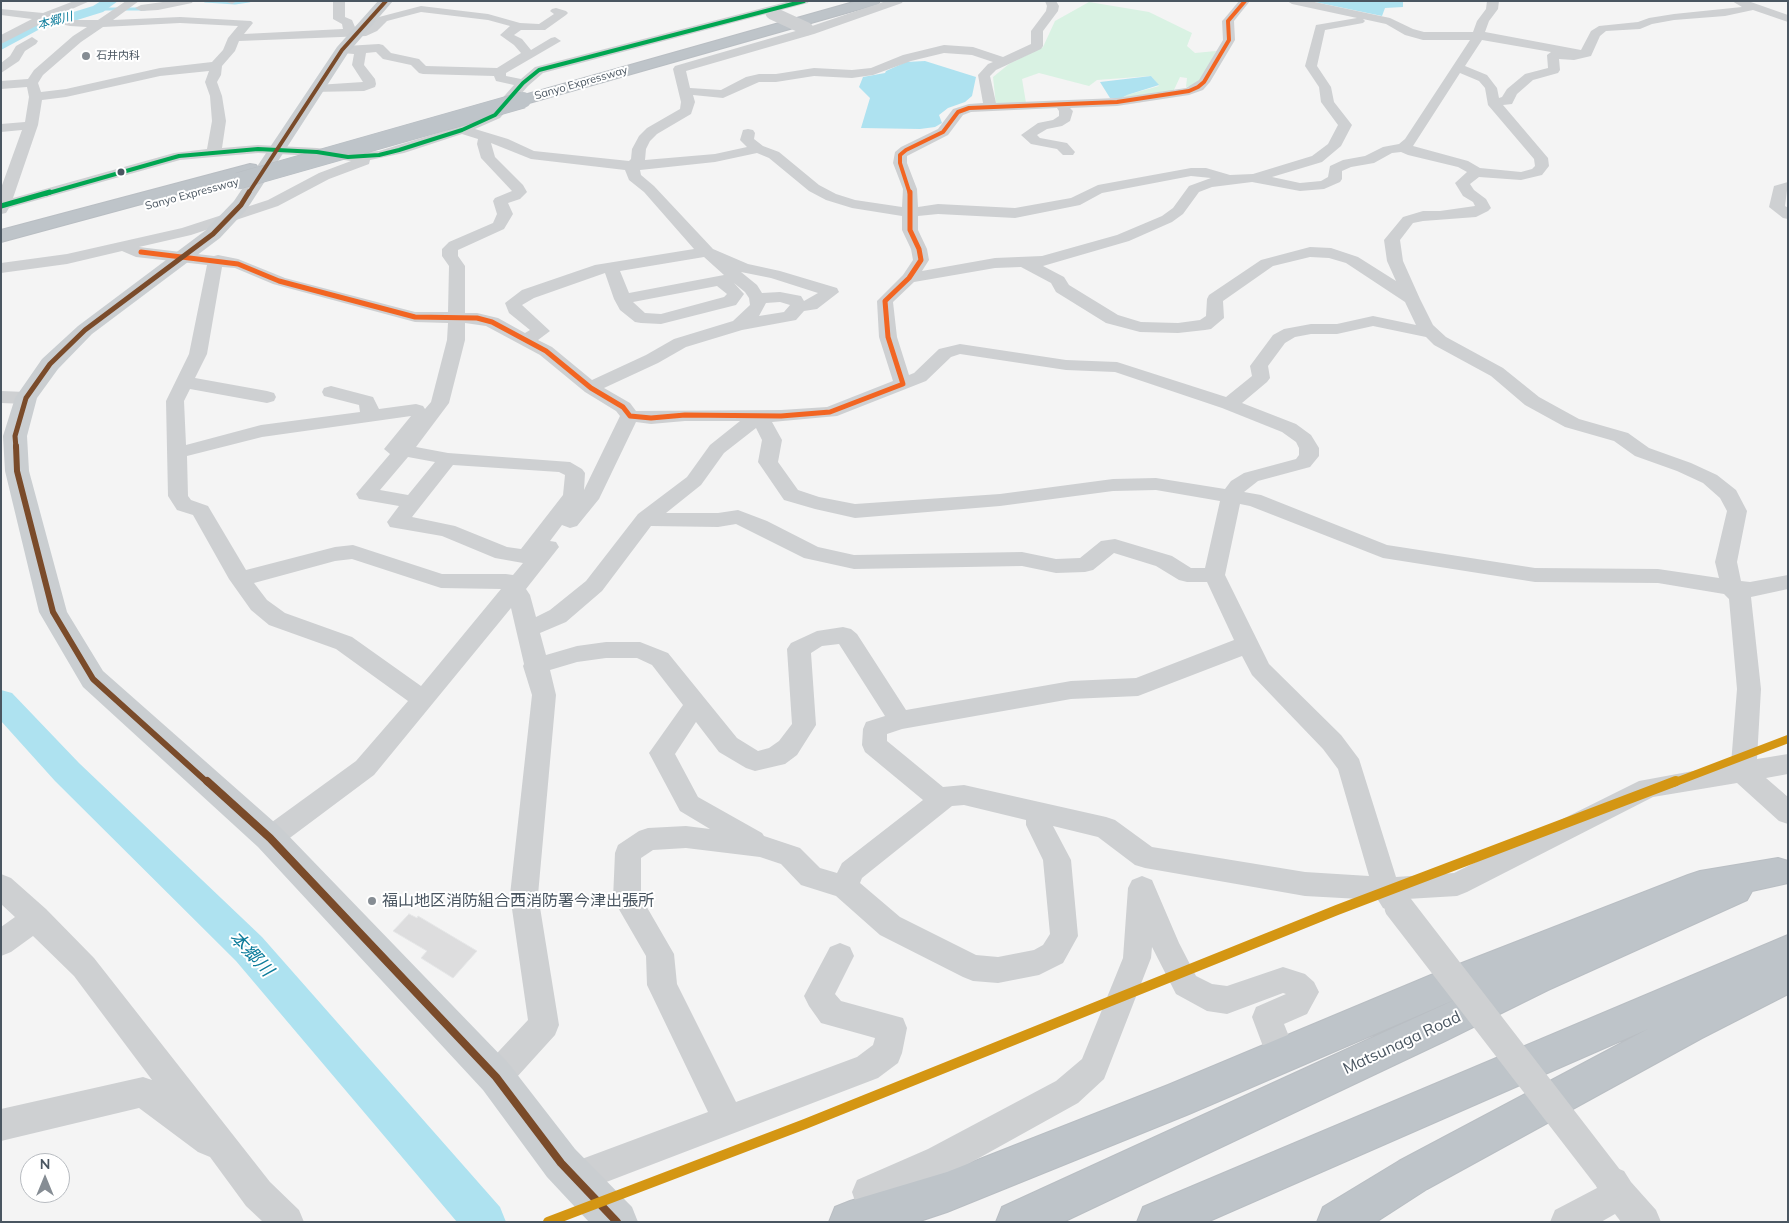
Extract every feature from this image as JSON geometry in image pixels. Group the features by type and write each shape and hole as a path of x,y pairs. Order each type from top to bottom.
{"highway":[{"name":"Sanyo Expressway","path":"6,239 244,175 526,91 849,1"},
{"name":"Sanyo Expressway","path":"526,91 872,1"},
{"path":"863,1218 947,1192 1175,1101 1283,1045 1444,987 1700,885 1783,869"},
{"name":"Matsunaga Road","path":"1017,1222 1423,1034 1536,979 1783,869"},
{"path":"1158,1222 1788,951"},
{"path":"1338,1222 1413,1175 1689,1026 1788,976"}],"main road":[{"path":"386,1 317,89 241,205 227,220 185,256 85,330 14,398 17,471 53,612 93,679 270,838 496,1077 561,1163 617,1222"}],"street":[{"path":"1,40 44,18 85,1"},
{"path":"1,85 35,78 60,52 97,24 134,1"},
{"path":"120,9 158,7 188,1"},
{"path":"317,89 364,87 370,84 369,79 358,64 348,22 339,19 339,1"},
{"path":"452,13 471,1"},
{"path":"755,1 770,12 809,30"},
{"path":"770,12 784,1"},
{"path":"1,268 68,259 124,247 227,220 273,203 324,176 379,155 462,130 481,122 499,112 526,91 539,70 560,63 770,12 804,1"},
{"path":"632,166 638,160 639,149 644,139 652,131 686,111 688,102 679,69 898,1"},
{"path":"990,107 984,75 1003,61 1037,46 1037,32 1052,11 1053,6 1050,1"},
{"path":"903,384 888,337 886,301 909,278 921,260 920,249 910,230 910,189 900,163 900,155 906,150 943,132 958,112 970,108 1117,102 1189,91 1204,82 1228,40 1228,21 1241,5 1245,10 1256,1"},
{"path":"1292,1 1379,18 1390,21 1409,32 1423,36 1486,36 1581,54"},
{"path":"909,278 995,263 1043,261 1123,238 1167,219 1178,211 1194,189 1208,184 1230,179 1252,178 1300,187 1324,184 1335,180 1335,169 1348,163 1369,160 1388,150 1403,147 1410,142 1478,36 1483,21 1492,9 1493,1"},
{"path":"1736,1 1750,4 1788,19"},
{"path":"47,2 56,6 57,12"},
{"path":"1493,102 1507,101 1512,92 1529,77 1554,70 1553,55 1578,56 1587,53 1595,34 1603,28 1640,25 1649,21 1674,16 1748,9 1750,4"},
{"path":"353,44 383,19 421,9 488,18 515,24 516,26 541,28 562,14 556,11"},
{"path":"1774,15 1788,11"},
{"path":"1,12 70,23 97,24 180,20 247,23 234,38 229,51 216,65 201,69 160,72 66,93 36,97"},
{"path":"1252,178 1317,159 1334,146 1344,125 1343,121 1328,102 1325,87 1311,66 1320,27 1379,18"},
{"path":"516,26 506,36 518,42 528,54"},
{"path":"234,38 353,44 379,48 387,56 404,58 415,62 423,70 500,72 528,54 539,51 555,41"},
{"path":"379,48 390,40"},
{"path":"1,69 15,58 20,49 32,41"},
{"path":"685,91 723,94 750,80 758,78 776,78 814,72 852,74 874,72 906,58 944,49 972,51 1003,61"},
{"path":"214,152 219,121 216,96 211,82 215,75 216,65"},
{"path":"1403,147 1413,152 1463,164 1476,172 1521,176 1537,172 1542,166 1541,158 1493,102 1491,88 1482,78 1458,68"},
{"path":"500,72 500,78 526,91"},
{"path":"1,75 35,78"},
{"path":"2,207 31,125 36,97 35,78"},
{"path":"1061,104 1066,111 1064,118 1057,123 1042,126 1028,135 1036,141 1062,146 1068,152"},
{"path":"4,128 31,125"},
{"path":"462,130 503,142 530,155 632,166 715,158 758,149"},
{"path":"748,133 748,140 758,149 774,155 814,188 831,197 852,204 910,213 938,209 1015,213 1075,202 1098,190 1191,172 1206,172 1230,179"},
{"path":"413,502 366,494 403,451 440,403 456,340 458,318 457,266 450,256 450,249 499,226 505,214 500,201 515,196 520,192 488,158 484,144 486,137"},
{"path":"2,207 122,174 165,159 214,152 276,150 317,152 348,158 379,155"},
{"path":"611,268 626,306 641,318 661,319 730,301 736,294 707,252 649,189 634,177 632,166"},
{"path":"1476,172 1462,183 1468,193 1479,199 1483,208 1476,212 1423,216 1408,220 1392,240 1395,261 1412,300 1426,326 1440,341 1497,372 1532,401 1572,423 1621,437 1642,452 1684,467 1710,479 1729,495 1737,511 1726,562 1732,588 1740,597 1749,689 1747,777 1788,814"},
{"path":"1788,186 1779,189 1777,207 1788,215"},
{"path":"124,247 136,252 185,256 238,264 279,281 415,317 477,318 492,322 546,351 591,388 624,408 630,416 651,418 685,415 759,416 830,412 920,377 945,353 960,350 1066,365 1117,368 1229,404 1289,428 1304,439 1309,448 1309,456 1303,463 1251,477 1238,485 1231,496 1214,575 1260,669 1332,742 1350,766 1392,898 1644,1222"},
{"path":"526,340 541,332 515,309 513,302 528,294 594,270 707,252 744,268 774,274 830,292 811,304 799,306 790,316 738,325 680,342 652,359 608,378 591,388"},
{"path":"1026,262 1058,280 1062,288 1112,319 1140,327 1178,328 1205,325 1215,318 1215,299 1267,263 1310,252 1331,253 1352,260 1412,300"},
{"path":"218,260 215,263 198,354 175,401 178,496 184,505 200,511 240,579 259,605 277,619 344,643 423,700"},
{"path":"622,299 728,281 751,289 757,298 758,305 753,313 738,325"},
{"path":"757,298 780,297 796,300 799,306"},
{"path":"661,319 671,338 680,342"},
{"path":"1229,404 1261,378 1259,366 1279,339 1290,333 1311,329 1336,329 1374,321 1432,333"},
{"path":"184,381 205,387 268,397"},
{"path":"331,392 366,401 370,408 369,416"},
{"path":"177,454 261,431 416,410 421,416 394,449 448,459 563,466 575,473 573,496 530,552 538,560"},
{"path":"270,838 365,768 592,494 630,416"},
{"path":"759,416 772,440 768,462 791,494 815,503 854,511 1000,500 1113,485 1156,484 1254,500 1383,550 1535,575 1658,576 1750,590 1788,582"},
{"path":"527,630 558,616 594,586 645,519 694,481 717,448 759,416"},
{"path":"448,459 397,522 418,524 448,531 503,554 538,560"},
{"path":"645,519 718,520 738,517 760,526 812,553 854,562 1022,559 1056,566 1086,565 1110,546 1115,546 1164,561 1187,575 1214,575"},
{"path":"240,579 335,554 353,552 441,580 506,582 519,595 535,666 544,695 524,895 544,1025 496,1077"},
{"path":"535,666 578,654 606,650 640,650 660,659 728,745 755,761 776,757 788,748 804,725 799,649 817,639 842,635 849,640 900,720"},
{"path":"941,800 874,745 874,729 900,720 1071,690 1138,687 1248,644"},
{"path":"696,704 662,753 689,804 760,846"},
{"path":"845,887 852,871 946,796 964,795 1106,828 1145,857 1392,898 1457,884 1648,788 1747,777 1788,764"},
{"path":"728,1120 662,985 660,954 627,900 628,853 648,839 686,837 760,846 790,856 811,877 845,887 890,926 973,968 998,970 1039,962 1053,954 1064,936 1057,860 1039,825 1040,812"},
{"path":"863,1218 869,1192 940,1161 1067,1092 1093,1069 1137,958 1145,857"},
{"path":"1,886 84,966 258,1194 287,1222"},
{"path":"1142,888 1167,948 1186,985 1207,997 1227,1000 1282,980 1295,983 1304,992 1296,1004 1267,1017 1283,1045"},
{"path":"1,943 36,918"},
{"path":"575,1178 867,1068 887,1053 892,1028 832,1014 819,996 840,956"},
{"path":"1,1125 143,1092 230,1156"},
{"path":"1567,1222 1616,1188"}],"green space":[{"path":"1089,2 1149,12 1192,33 1187,46 1195,53 1216,51 1204,77 1191,86 1186,87 1187,78 1180,77 1173,92 1120,99 1127,95 1159,86 1151,76 1097,80 1089,86 1039,73 1022,79 1026,103 996,105 993,77 1009,64 1043,47 1055,21"}],"water":[{"path":"1310,1 1403,1 1403,7 1385,8 1382,16"},
{"path":"925,61 976,77 972,96 965,102 948,108 939,115 942,123 935,127 920,129 861,128 870,98 859,87 863,77 885,73 906,62"},
{"path":"1151,76 1159,85 1120,99 1110,98 1100,82"}],"building":[{"name":"福山地区消防組合西消防署今津出張所","path":"409,914 417,918 418,916 477,951 453,978 421,958 427,951 393,931"}],"waterway":[{"name":"本郷川","path":"1,45 36,25 56,22 98,9 111,1"},
{"path":"205,1 235,3 249,1"},
{"path":"98,9 145,9"},
{"name":"本郷川","path":"1,701 67,772 249,949 485,1222"}],"transit line":[{"path":"386,1 342,50 241,205 213,234 85,330 50,364 26,398 15,436 17,471 53,612 93,679 270,838 496,1077 561,1163 617,1222"},
{"path":"1,206 179,156 258,149 317,152 348,157 379,155 399,150 462,130 495,115 523,83 539,70 804,1"},
{"path":"141,252 238,264 279,281 415,317 477,318 492,322 546,351 591,388 623,407 630,416 651,418 685,415 781,416 830,412 903,384 888,337 885,301 909,278 921,260 919,249 910,230 910,189 900,163 900,155 906,150 943,132 958,112 969,108 1117,102 1189,91 1198,87 1204,82 1229,40 1228,21 1245,1"},
{"path":"548,1222 805,1124 1337,910 1788,739"}],"place":[{"name":"石井内科","path":"86,56"},
{"name":"福山地区消防組合西消防署今津出張所","path":"372,901"}]}
